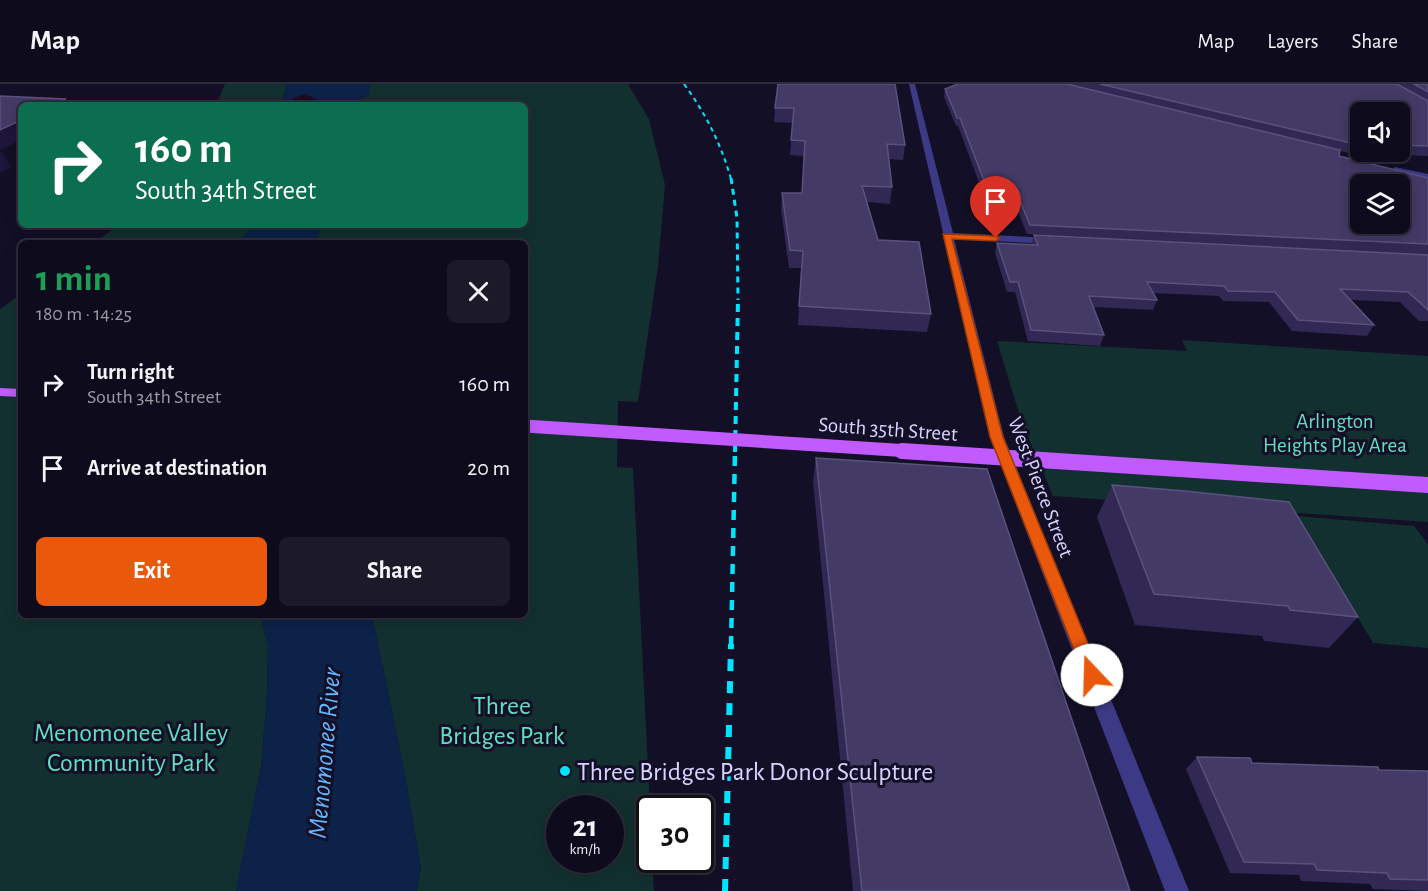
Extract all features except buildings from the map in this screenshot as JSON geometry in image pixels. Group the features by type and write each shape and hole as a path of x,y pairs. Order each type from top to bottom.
{"main road":[{"path":"0,392 18,393"},
{"name":"South 35th Street","path":"528,426 1428,485"}],"street":[{"name":"West Pierce Street","path":"912,84 997,437 1177,891"},
{"path":"1384,167 1427,177"},
{"path":"947,236 1067,242"}],"green space":[{"path":"225,84 287,84 282,102 217,102"},
{"name":"Three Bridges Park","path":"371,84 628,84 649,119 665,185 658,266 638,402 618,401 617,467 633,468 649,795 636,795 636,873 653,873 654,891 417,891 421,868 403,765 373,618 528,618 528,240 320,240 318,235 322,228 528,228 528,102 358,102 357,100 369,93 368,86"},
{"path":"115,228 254,228 240,240 98,240"},
{"name":"Menomonee Valley Community Park","path":"18,296 18,618 263,618 268,647 261,767 236,891 0,891 0,309"},
{"name":"Arlington Heights Play Area","path":"1182,340 1428,356 1428,522 1053,496 1022,423 997,341 1187,351"},
{"path":"1297,516 1414,526 1428,544 1428,648 1373,643"}],"water":[{"path":"287,84 371,84 368,89 370,96 357,100 358,102 318,102 305,94 294,98 291,102 282,102"},
{"path":"254,228 322,228 318,235 320,240 240,240"},
{"name":"Menomonee River","path":"263,618 373,618 403,765 421,868 417,891 236,891 261,767 268,648"}],"railway":[{"path":"684,84 712,130 731,179"},
{"path":"731,178 737,218 738,299"},
{"path":"735,452 738,299"},
{"path":"731,646 735,451"},
{"path":"725,891 731,644"}],"place":[{"name":"Three Bridges Park Donor Sculpture","path":"565,771"}],"route":[{"path":"996,238 947,236 997,437 1092,675"}]}
